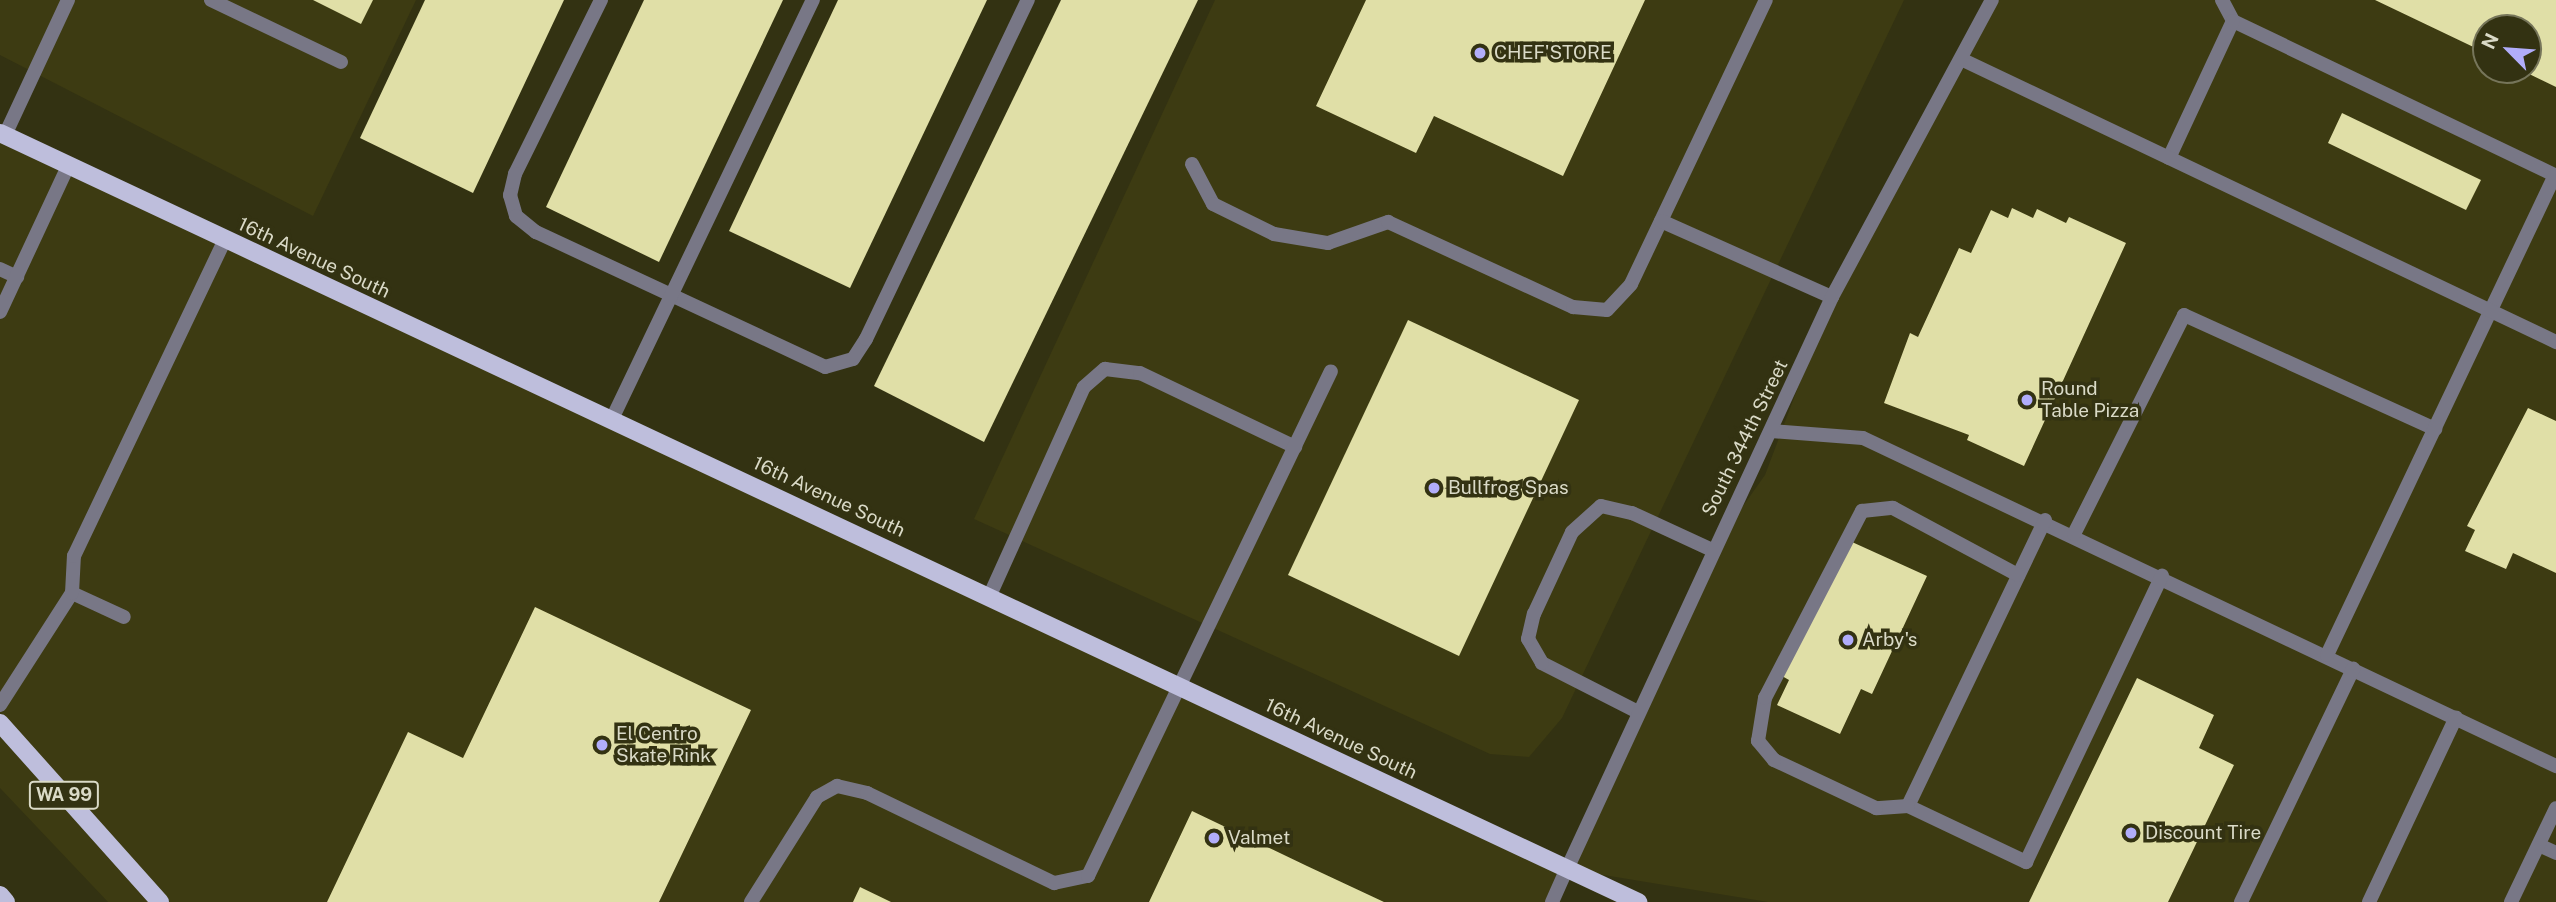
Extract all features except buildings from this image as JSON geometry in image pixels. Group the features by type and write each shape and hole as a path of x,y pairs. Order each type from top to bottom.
{"main road":[{"name":"16th Avenue South","path":"2,134 990,595 1177,686 1638,902"},
{"name":"WA 99","path":"0,723 160,902"},
{"path":"0,895 6,902"}],"street":[{"path":"2,134 68,0"},
{"path":"211,0 341,62"},
{"path":"601,0 515,174 512,209 536,232 808,362 834,367 853,359 1028,0"},
{"path":"612,419 813,0"},
{"path":"1192,164 1213,204 1273,234 1328,243 1388,222 1584,311 1607,310 1623,298 1766,0"},
{"name":"South 344th Street","path":"1552,902 1712,550 1771,431 1832,297 1963,60 1992,0"},
{"path":"2222,0 2233,21 2555,176 2327,655"},
{"path":"2169,158 2233,21"},
{"path":"1963,60 2556,342"},
{"path":"0,312 68,166"},
{"path":"1661,221 1832,297"},
{"path":"0,705 72,593 74,556 225,240"},
{"path":"0,269 17,277"},
{"path":"2074,534 2184,315 2435,429"},
{"path":"990,595 1084,387 1105,369 1140,373 1295,447"},
{"path":"751,902 817,797 836,786 867,793 1043,879 1082,880 1101,856 1177,686 1331,371"},
{"path":"1771,431 1863,438 2045,520 2556,766"},
{"path":"1639,712 1542,663 1528,639 1534,614 1572,532 1601,506 1632,513 1712,550"},
{"path":"2018,575 1893,508 1862,511 1765,698 1758,741 1774,760 1876,807 1908,806 2026,862 2162,576"},
{"path":"1908,806 2045,520"},
{"path":"72,593 124,617"},
{"path":"2242,902 2353,669"},
{"path":"2369,902 2456,717"},
{"path":"2511,902 2556,808"},
{"path":"2539,845 2556,853"}],"shaded area":[{"path":"0,0 416,0 313,216 0,55"},
{"path":"1215,0 1904,0 1562,718 1529,757 1490,754 974,519"},
{"path":"1992,0 2556,0 2556,902 1768,902 1567,869 1712,550 1765,475 1832,297"},
{"path":"0,133 1567,869 1552,902 108,902 0,788"}],"place":[{"name":"CHEF'STORE","path":"1480,53"},
{"name":"Round Table Pizza","path":"2027,400"},
{"name":"Bullfrog Spas","path":"1434,488"},
{"name":"Arby's","path":"1848,640"},
{"name":"El Centro Skate Rink","path":"602,745"},
{"name":"Discount Tire","path":"2131,833"},
{"name":"Valmet","path":"1214,838"}]}
